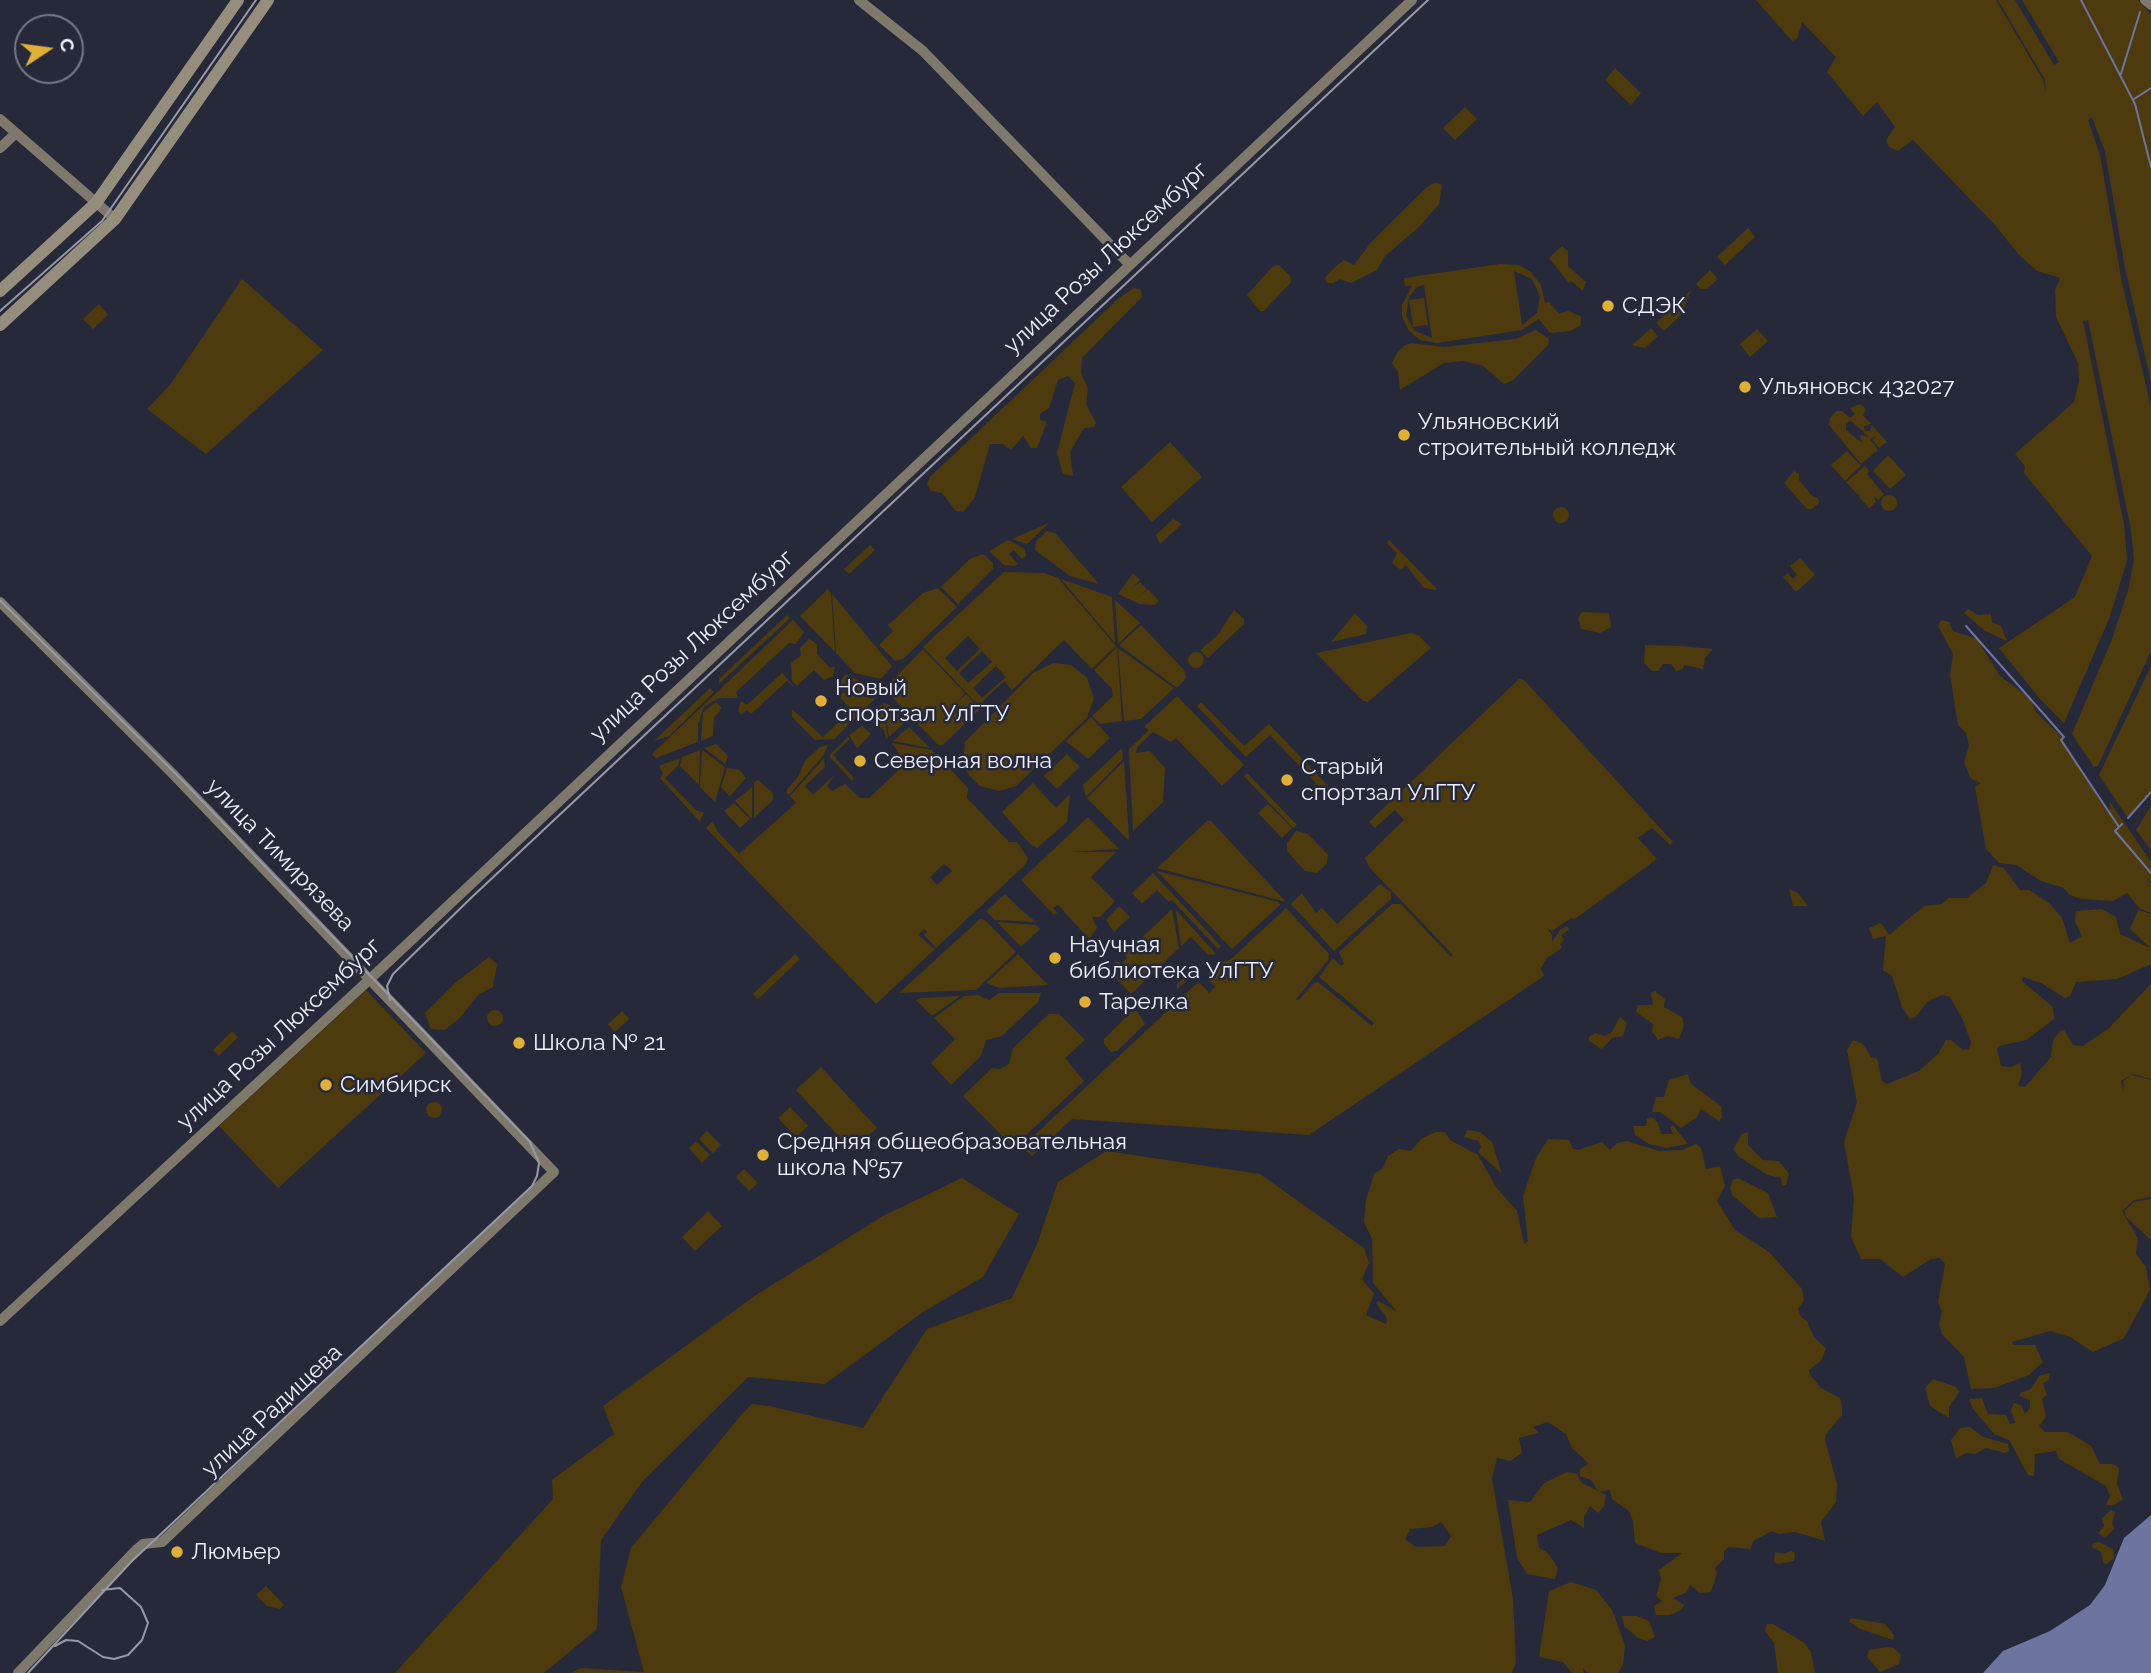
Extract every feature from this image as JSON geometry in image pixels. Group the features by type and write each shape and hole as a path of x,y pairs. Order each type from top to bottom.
{"main road":[{"path":"0,291 96,203 237,0"},
{"path":"0,325 115,219 268,0"}],"street":[{"path":"859,0 923,51 1129,264"},
{"name":"улица Розы Люксембург","path":"0,1321 370,979 1412,0"},
{"path":"2145,0 2151,5"},
{"path":"0,119 115,219"},
{"path":"0,148 16,133"},
{"name":"улица Тимирязева","path":"0,603 172,773 554,1172"},
{"name":"улица Радищева","path":"18,1673 137,1549 147,1543 162,1542 554,1172"}],"shaded area":[{"path":"1756,0 1996,0 2043,80 2046,92 2045,80 1998,0 2015,0 2054,65 2059,62 2022,0 2138,0 2151,14 2151,382 2125,268 2105,152 2092,117 2088,120 2100,155 2122,283 2151,407 2151,651 2098,766 2094,767 2072,734 2112,639 2128,591 2134,560 2131,530 2088,320 2083,321 2124,524 2127,561 2109,619 2064,723 2040,699 1999,648 2075,597 2092,556 2024,473 2025,466 2015,454 2074,402 2079,381 2078,363 2056,317 2055,290 2060,278 2037,271 2019,255 1995,225 1913,140 1898,151 1889,147 1886,140 1895,127 1877,102 1863,116 1827,72 1836,57 1802,22 1797,39 1792,41"},
{"path":"1615,68 1641,93 1631,105 1605,80"},
{"path":"1465,107 1477,119 1455,140 1443,128"},
{"path":"1436,182 1442,185 1439,204 1419,227 1385,256 1377,270 1351,283 1340,279 1327,283 1325,278 1336,266 1344,260 1354,265 1372,241 1427,187"},
{"path":"1748,228 1755,237 1725,265 1717,257"},
{"path":"1562,246 1568,251 1568,266 1586,282 1583,291 1571,281 1569,283 1549,258"},
{"path":"1500,264 1519,265 1531,272 1541,285 1545,303 1549,302 1559,314 1568,311 1581,316 1581,325 1570,331 1550,333 1539,319 1522,330 1437,343 1420,340 1409,331 1402,317 1402,305 1412,286 1405,286 1404,278","holes":["1514,271 1532,279 1540,296 1537,313 1522,325","1424,285 1432,338 1415,331 1406,316 1409,297 1417,287"]},
{"path":"1279,265 1290,276 1291,282 1264,311 1260,311 1247,295 1273,266"},
{"path":"1710,270 1718,279 1707,289 1701,289 1696,284"},
{"path":"242,279 323,350 206,454 147,409 170,385"},
{"path":"1134,288 1141,290 1142,297 1082,358 1081,373 1088,389 1086,404 1096,423 1094,427 1084,428 1070,452 1073,476 1063,474 1057,453 1075,383 1068,376 1058,380 1049,408 1040,414 1040,420 1047,422 1037,448 1031,448 1023,436 1011,450 1003,444 990,444 975,497 963,512 956,511 942,493 931,491 927,484 930,477 1119,298"},
{"path":"1691,290 1682,314 1664,331 1656,323"},
{"path":"1424,298 1428,325 1413,327 1409,300"},
{"path":"99,304 108,315 93,329 83,319"},
{"path":"1651,328 1658,336 1645,348 1632,345"},
{"path":"1757,329 1768,341 1750,357 1740,344"},
{"path":"1536,330 1549,339 1548,345 1512,381 1504,384 1483,366 1464,361 1444,363 1400,390 1398,372 1392,363 1398,351 1405,345 1411,343 1444,347 1515,339"},
{"path":"1860,404 1866,409 1863,415 1871,424 1864,426 1865,431 1870,431 1872,425 1887,442 1879,448 1872,440 1876,436 1870,439 1878,450 1861,464 1829,425 1830,418 1836,411 1842,411 1850,418 1855,414 1850,408","holes":["1851,421 1869,437 1860,435 1862,443 1846,430 1846,424"]},
{"path":"1170,442 1202,477 1152,522 1121,487"},
{"path":"1847,451 1861,466 1845,481 1831,465"},
{"path":"1888,455 1906,475 1890,489 1873,471"},
{"path":"1865,466 1869,471 1867,474 1884,494 1878,500 1874,496 1876,502 1869,508 1859,497 1860,494 1846,482"},
{"path":"1794,471 1799,474 1799,480 1812,496 1818,498 1819,503 1812,509 1807,509 1784,483"},
{"path":"1889,495 1895,497 1895,509 1889,511 1883,509 1881,503 1883,497"},
{"path":"1561,507 1567,509 1567,521 1561,523 1555,521 1553,515 1555,509"},
{"path":"1173,519 1182,524 1160,544 1156,535"},
{"path":"1049,523 1027,544 1012,539"},
{"path":"1047,531 1055,533 1099,584 1070,576 1035,550 1036,541"},
{"path":"1008,540 1025,549 1026,556 1022,559 1014,550 1009,554 1018,564 1015,566 1004,565 989,551"},
{"path":"1389,540 1436,590 1424,588 1406,565 1401,570 1392,563 1397,553 1387,543"},
{"path":"870,545 875,550 849,574 844,569"},
{"path":"983,554 993,563 993,569 958,604 941,587 970,559"},
{"path":"1800,558 1815,575 1796,592 1783,577 1788,573 1793,579 1797,575 1790,566"},
{"path":"1004,572 1045,573 1058,578 1116,646 1092,669 1064,640 1012,690 1004,681 983,701 985,704 981,708 923,647","holes":["968,636 980,649 957,671 945,658","982,651 992,662 968,683 959,673","996,666 1006,677 982,698 973,688"]},
{"path":"1133,573 1140,580 1132,588 1140,582 1147,589 1139,596 1148,589 1159,601 1155,605 1139,604 1118,594"},
{"path":"1061,579 1112,597 1115,643"},
{"path":"938,588 957,607 903,659 895,661 879,645 893,631 888,625 923,593"},
{"path":"828,589 831,593 835,652 800,616"},
{"path":"832,594 892,666 881,679 855,673 836,653"},
{"path":"1115,600 1140,623 1118,644"},
{"path":"1968,609 1978,615 1991,614 1992,622 2001,626 2007,641 1985,631 1964,613"},
{"path":"1234,610 1244,619 1244,624 1208,658 1200,650 1217,636"},
{"path":"1582,612 1609,613 1611,627 1600,633 1581,629 1578,618"},
{"path":"1355,613 1367,626 1366,634 1331,642"},
{"path":"787,615 790,618 719,684 719,679"},
{"path":"793,620 804,632 796,644 789,643 736,692 738,698 719,698 704,707 698,724 698,742 656,758 652,754"},
{"path":"1941,620 1949,622 1953,631 1977,639 2000,676 2031,699 2036,712 2060,735 2109,814 2110,802 2151,862 2151,882 2147,879 2151,884 2151,913 2139,908 2127,893 2113,901 2081,899 2070,895 2064,888 2041,881 2016,865 1999,863 1986,849 1975,787 1981,783 1971,779 1964,762 1969,746 1966,733 1958,725 1950,675 1953,654 1938,626"},
{"path":"1141,625 1185,671 1186,678 1177,688 1119,645"},
{"path":"1411,633 1418,635 1431,648 1368,702 1363,701 1316,653"},
{"path":"809,639 817,644 817,654 830,668 835,666 833,676 824,680 814,670 797,686 792,681 791,663 801,655 800,648"},
{"path":"1645,645 1713,649 1705,658 1703,669 1684,665 1683,669 1676,671 1671,664 1663,664 1658,671 1652,671 1644,663"},
{"path":"1117,647 1122,721 1100,724 1092,716 1113,696 1112,689 1094,670"},
{"path":"1118,648 1174,688 1141,719 1124,721"},
{"path":"923,649 965,693 958,701 966,694 980,709 943,745 938,745 884,689"},
{"path":"1196,652 1204,660 1196,668 1188,660"},
{"path":"1053,663 1071,665 1087,678 1094,698 1087,718 1016,786 999,791 980,786 969,775 963,763 965,742 1033,673"},
{"path":"2151,666 2151,791 2128,818 2099,775"},
{"path":"782,673 795,688 787,681 751,714 747,710 741,715 738,711 741,701 747,705"},
{"path":"846,674 873,688 877,698 840,690 835,692 835,687"},
{"path":"1519,679 1524,680 1673,842 1670,845 1652,828 1638,838 1657,859 1575,919 1571,918 1552,931 1547,928 1552,935 1552,942 1560,930 1567,926 1569,930 1561,935 1564,940 1560,944 1562,948 1547,958 1541,968 1544,976 1309,1135 1072,1119 1032,1156 1022,1147 1196,984 1200,983 1209,993 1215,987 1208,979 1209,972 1219,963 1230,960 1286,908 1329,954 1329,959 1296,999 1299,1000 1318,982 1372,1026 1374,1023 1319,977 1333,958 1341,966 1344,964 1339,952 1392,904 1401,904 1451,957 1453,955 1369,867 1365,858 1404,820 1395,810 1375,828 1369,822"},
{"path":"710,688 714,692 669,736 654,741"},
{"path":"843,692 875,699 834,739 815,740 792,717 792,709 823,737 851,710 839,696"},
{"path":"1177,696 1244,765 1222,786 1176,738 1171,742 1153,732 1137,747 1136,753 1150,751 1165,768 1163,802 1133,831 1129,749 1149,730 1144,727"},
{"path":"716,702 722,708 714,718 713,736 701,741 703,712"},
{"path":"1201,702 1244,746 1269,724 1329,787 1324,792 1270,735 1246,757 1197,706"},
{"path":"883,703 889,705 905,722 889,737"},
{"path":"882,704 888,738 886,739 884,730 868,719"},
{"path":"1091,717 1110,738 1088,759 1066,741"},
{"path":"862,726 871,734 857,748 849,735"},
{"path":"909,727 930,748 893,741"},
{"path":"848,737 850,739 833,755 854,778 852,781 829,756"},
{"path":"892,743 932,750 968,788 967,798 1009,842 1017,842 1028,858 1025,865 936,948 924,935 927,932 924,929 918,935 935,949 876,1004 706,828 713,821 717,831 739,854 796,803 790,796 824,758 825,767 805,786 813,795 834,775 827,786 832,791 845,784 860,798 869,798 903,766 902,758","holes":["944,864 952,871 937,885 930,877"]},
{"path":"716,744 728,756 725,764 704,748"},
{"path":"828,745 823,756 789,795 786,792 798,777 805,761 820,747"},
{"path":"1122,748 1123,759 1086,797 1083,785"},
{"path":"700,750 699,785 680,766 682,757"},
{"path":"702,750 725,767 715,802 700,787"},
{"path":"1067,754 1080,767 1057,789 1044,776"},
{"path":"680,758 678,766 665,778 697,811 704,812 700,822 660,778 663,774 659,766"},
{"path":"1124,761 1129,838 1128,840 1087,798"},
{"path":"727,768 740,770 746,778 730,796 721,787"},
{"path":"1247,773 1297,825 1293,828 1244,776"},
{"path":"758,780 773,793 773,800 754,818 754,782"},
{"path":"1033,783 1056,808 1070,794 1067,822 1037,848 1030,844 1002,812"},
{"path":"752,787 752,817 751,818 735,801"},
{"path":"734,803 750,819 740,828 724,811"},
{"path":"1268,804 1292,828 1282,838 1258,813"},
{"path":"2151,806 2151,850 2136,830"},
{"path":"1088,817 1119,849 1069,852 1116,852 1091,877 1115,901 1100,917 1092,917 1097,928 1089,939 1058,905 1053,908 1057,913 1054,915 1021,880"},
{"path":"1207,821 1211,821 1286,902 1157,868"},
{"path":"1296,831 1308,834 1328,855 1327,863 1317,873 1305,871 1287,851 1287,843"},
{"path":"1993,865 2004,868 2020,890 2029,890 2049,903 2062,918 2070,943 2082,936 2075,922 2076,911 2102,909 2116,917 2120,934 2150,948 2130,929 2138,910 2151,914 2151,964 2117,979 2076,982 2070,996 2065,998 2041,983 2023,977 2022,981 2053,1007 2054,1019 2026,1040 1999,1046 1997,1049 2001,1066 2011,1067 2020,1063 2022,1073 2018,1086 2025,1087 2051,1057 2053,1040 2060,1031 2064,1030 2073,1045 2083,1046 2109,1028 2151,984 2151,1079 2133,1074 2121,1081 2124,1092 2123,1081 2132,1075 2151,1080 2151,1197 2134,1200 2122,1211 2138,1239 2136,1254 2146,1267 2150,1290 2124,1338 2093,1352 2070,1337 2050,1331 2012,1342 2013,1345 2035,1345 2043,1362 2029,1375 1994,1388 1971,1389 1964,1357 1942,1334 1939,1324 1942,1312 1938,1302 1945,1264 1940,1258 1931,1259 1903,1277 1880,1259 1861,1259 1851,1237 1854,1197 1844,1142 1857,1102 1847,1050 1853,1040 1863,1044 1871,1057 1877,1059 1882,1081 1887,1084 1919,1071 1938,1054 1946,1040 1951,1040 1963,1050 1969,1049 1971,1042 1950,997 1942,995 1928,1001 1916,1017 1910,1019 1902,1007 1892,976 1883,970 1886,936 1873,939 1869,928 1881,923 1889,935 1924,906 1942,904 1948,898 1967,898 1986,883"},
{"path":"1157,871 1279,902 1280,905 1232,949"},
{"path":"1153,873 1221,946 1218,949 1172,900 1169,902 1157,890 1142,904 1132,893"},
{"path":"1380,884 1391,892 1391,899 1334,951 1291,904 1302,893 1316,913 1322,908 1337,924"},
{"path":"1789,889 1798,893 1808,906 1793,906"},
{"path":"1005,894 1036,922 995,920 986,911"},
{"path":"1119,906 1130,917 1114,932 1106,920"},
{"path":"1172,909 1179,948 1152,974 1112,972 1115,969 1111,966 1117,961 1121,964 1126,959 1125,954"},
{"path":"1176,912 1216,954 1208,955 1191,937 1181,946"},
{"path":"980,919 985,920 1016,952 976,990 899,993"},
{"path":"997,922 1036,925 1040,929 1021,947"},
{"path":"795,954 800,959 758,999 753,994"},
{"path":"1018,954 1048,985 999,988 986,983"},
{"path":"489,957 497,964 493,987 478,995 459,1019 444,1030 431,1029 425,1013 455,983"},
{"path":"1197,965 1201,969 1177,989 1177,984"},
{"path":"1111,973 1150,976 1131,994"},
{"name":"Симбирск","path":"366,990 426,1053 278,1188 219,1126"},
{"path":"1655,991 1665,999 1664,1007 1682,1017 1684,1026 1679,1039 1667,1036 1658,1040 1652,1031 1653,1024 1636,1012 1638,1005 1653,1005 1651,993"},
{"path":"999,993 1041,993 1038,1002 1002,1036 986,1040 981,1056 951,1085 931,1063 955,1039 934,1018 964,996 978,995 989,1000"},
{"path":"960,996 932,1016 916,1000 921,998"},
{"path":"495,1010 501,1012 501,1024 495,1026 489,1024 487,1018 489,1012"},
{"path":"622,1011 629,1019 615,1032 608,1024"},
{"path":"1132,1011 1137,1011 1145,1024 1117,1051 1111,1052 1104,1044 1104,1039"},
{"path":"1049,1014 1059,1014 1085,1040 1065,1058 1084,1081 1021,1140 1009,1143 963,1096 992,1068 1000,1069 1009,1064 1013,1048"},
{"path":"1620,1017 1627,1023 1623,1036 1612,1038 1602,1049 1589,1041 1589,1037 1595,1033 1605,1036 1611,1033"},
{"path":"232,1031 238,1037 219,1056 213,1050"},
{"path":"821,1067 877,1128 852,1151 796,1090"},
{"path":"1688,1074 1691,1084 1721,1106 1722,1118 1719,1121 1701,1109 1697,1117 1681,1128 1660,1112 1652,1112 1656,1097 1664,1097 1669,1080"},
{"path":"434,1102 440,1104 440,1116 434,1118 428,1116 426,1110 428,1104"},
{"path":"790,1107 808,1126 796,1137 778,1118"},
{"path":"1652,1117 1658,1123 1661,1134 1673,1134 1670,1127 1673,1125 1688,1144 1666,1148 1649,1144 1635,1135 1633,1126 1646,1126 1647,1119"},
{"path":"1467,1130 1480,1132 1492,1142 1502,1174 1478,1152 1481,1147 1479,1141 1464,1137"},
{"path":"707,1131 721,1145 713,1153 699,1139"},
{"path":"1436,1132 1445,1132 1450,1140 1478,1155 1496,1187 1517,1211 1524,1244 1528,1241 1523,1196 1536,1158 1548,1139 1569,1140 1573,1149 1578,1150 1602,1142 1610,1150 1617,1143 1627,1141 1659,1151 1682,1150 1696,1144 1701,1148 1706,1169 1720,1166 1725,1186 1717,1201 1735,1230 1769,1252 1802,1289 1804,1300 1798,1309 1801,1317 1807,1321 1814,1337 1826,1349 1821,1361 1809,1370 1810,1375 1821,1388 1840,1398 1842,1415 1826,1434 1825,1440 1837,1484 1836,1502 1821,1522 1825,1541 1795,1532 1778,1534 1772,1531 1753,1541 1751,1549 1729,1547 1724,1551 1724,1559 1715,1568 1717,1574 1711,1592 1700,1593 1690,1585 1687,1592 1673,1598 1684,1605 1681,1610 1670,1615 1656,1615 1654,1606 1662,1601 1656,1596 1661,1579 1659,1570 1682,1553 1661,1553 1635,1543 1629,1511 1612,1499 1610,1490 1599,1492 1591,1480 1580,1476 1580,1469 1588,1464 1572,1448 1566,1434 1548,1422 1533,1427 1539,1433 1519,1438 1522,1453 1510,1461 1497,1458 1492,1478 1513,1599 1516,1662 1512,1673 570,1673 582,1668 644,1672 621,1587 631,1548 752,1404 863,1428 927,1329 1012,1298 1037,1244 1058,1182 1106,1151 1260,1174 1364,1248 1369,1263 1362,1279 1374,1294 1366,1315 1386,1324 1387,1318 1376,1303 1379,1301 1397,1312 1373,1283 1372,1239 1364,1222 1366,1200 1374,1174 1383,1168 1388,1156 1399,1149 1411,1151 1422,1138","holes":["1441,1522 1451,1536 1445,1546 1416,1547 1405,1539 1410,1529 1432,1527"]},
{"path":"1748,1132 1748,1145 1763,1160 1779,1161 1789,1174 1786,1185 1782,1186 1781,1178 1768,1175 1739,1157 1733,1149 1742,1134"},
{"path":"696,1141 710,1155 702,1163 689,1148"},
{"path":"744,1169 758,1183 749,1191 736,1177"},
{"path":"962,1178 1019,1214 983,1277 923,1312 825,1384 748,1377 642,1482 601,1540 597,1629 544,1673 395,1673 553,1499 552,1480 614,1434 603,1406 756,1295 883,1216"},
{"path":"1738,1178 1768,1193 1777,1217 1759,1218 1732,1195 1730,1187 1733,1180"},
{"path":"2151,1199 2151,1240 2126,1217 2124,1211 2134,1202"},
{"path":"708,1211 722,1226 695,1251 682,1237"},
{"path":"2050,1373 2049,1380 2043,1383 2047,1395 2042,1399 2046,1417 2039,1426 2045,1432 2067,1432 2075,1436 2091,1446 2100,1464 2113,1464 2119,1468 2117,1484 2123,1499 2114,1505 2106,1505 2110,1496 2106,1486 2059,1459 2056,1451 2035,1454 2034,1476 2028,1475 2009,1440 1994,1434 1973,1409 1969,1399 1982,1398 1988,1414 2006,1415 2010,1424 2015,1423 2011,1410 2014,1403 2021,1405 2025,1414 2030,1408 2030,1400 2019,1396 2020,1393 2031,1389 2039,1376"},
{"path":"1933,1379 1956,1387 1959,1392 1949,1407 1949,1418 1930,1406 1925,1388"},
{"path":"1970,1427 1983,1437 2008,1444 2009,1451 2005,1453 1986,1448 1975,1454 1966,1453 1956,1459 1951,1440 1960,1428"},
{"path":"1567,1472 1577,1474 1582,1483 1606,1495 1604,1506 1598,1513 1590,1506 1584,1517 1584,1528 1571,1520 1537,1535 1539,1548 1548,1553 1558,1568 1555,1579 1527,1574 1517,1558 1508,1500 1530,1502 1544,1483"},
{"path":"2111,1510 2115,1512 2112,1524 2115,1528 2105,1538 2098,1533 2104,1526 2102,1518"},
{"path":"2099,1542 2113,1549 2114,1558 2107,1564 2103,1563 2101,1552 2092,1547 2093,1543"},
{"path":"1791,1551 1795,1553 1794,1561 1778,1564 1774,1562 1775,1552 1784,1554"},
{"path":"1571,1582 1596,1590 1612,1610 1625,1645 1623,1665 1618,1673 1588,1673 1583,1668 1584,1673 1572,1673 1563,1662 1539,1657 1549,1591"},
{"path":"266,1586 284,1605 280,1609 267,1606 256,1595"},
{"path":"1622,1616 1637,1616 1649,1621 1655,1637 1647,1641 1638,1638 1624,1626"},
{"path":"1851,1618 1885,1624 1894,1635 1893,1640 1858,1628 1849,1621"},
{"path":"1767,1624 1773,1624 1803,1642 1811,1652 1815,1673 1778,1673 1774,1643 1765,1631"},
{"path":"1894,1648 1901,1655 1899,1664 1880,1672 1867,1657 1869,1650"}],"water":[{"path":"2151,1515 2151,1673 1983,1673 2003,1651 2050,1631 2090,1605 2105,1585 2124,1538"}],"waterway":[{"path":"2081,0 2135,104 2151,167"},
{"path":"2121,74 2140,12"},
{"path":"2134,99 2151,88"},
{"path":"1966,626 2064,737 2061,740 2119,827"},
{"path":"2128,818 2151,792"},
{"path":"2122,824 2115,831 2151,873"}],"tram line":[{"path":"0,311 102,221 256,0"},
{"path":"390,1000 387,986 393,974 472,897 1428,0"},
{"path":"0,600 184,782 530,1142 539,1163 532,1186 131,1562 28,1673"},
{"path":"55,1646 66,1640 78,1641 103,1657 114,1659 128,1655 142,1640 148,1623 141,1607 120,1588 102,1590"}],"place":[{"name":"СДЭК","path":"1608,306"},
{"name":"Ульяновск 432027","path":"1745,387"},
{"name":"Ульяновский строительный колледж","path":"1404,435"},
{"name":"Новый спортзал УлГТУ","path":"821,701"},
{"name":"Северная волна","path":"860,761"},
{"name":"Старый спортзал УлГТУ","path":"1287,780"},
{"name":"Научная библиотека УлГТУ","path":"1055,958"},
{"name":"Тарелка","path":"1085,1002"},
{"name":"Школа № 21","path":"519,1043"},
{"name":"Симбирск","path":"326,1085"},
{"name":"Средняя общеобразовательная школа №57","path":"763,1155"},
{"name":"Люмьер","path":"177,1552"}]}
